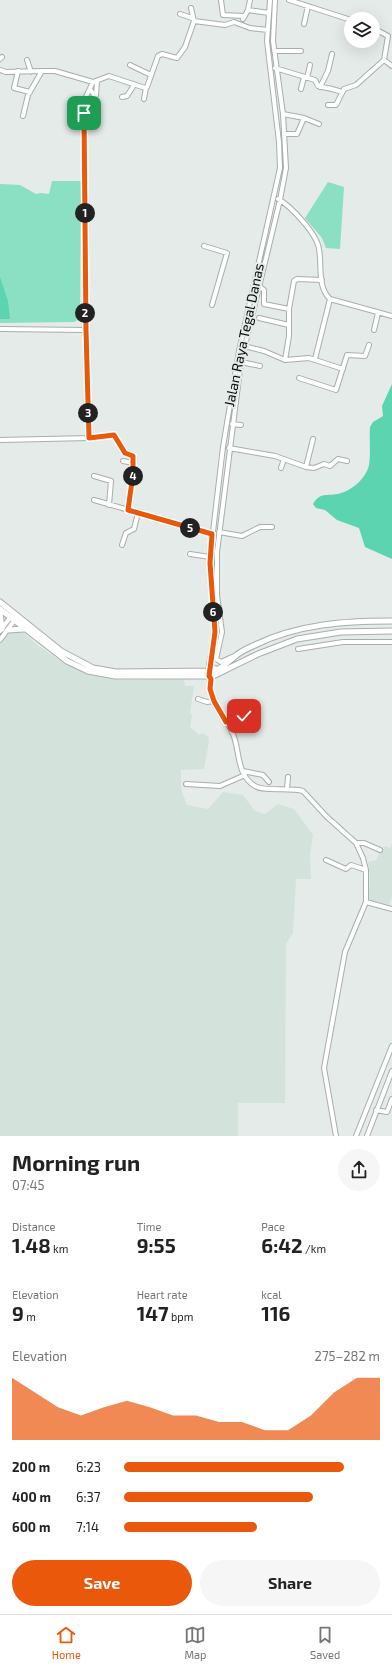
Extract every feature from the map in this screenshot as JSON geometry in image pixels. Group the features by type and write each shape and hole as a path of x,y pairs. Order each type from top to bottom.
{"main road":[{"path":"0,602 61,651 93,668 116,672 212,672 234,656 256,644 306,627 344,623 392,621"},
{"path":"0,611 67,661 95,673 115,676 224,671 236,664 292,641 328,633 371,630 392,631"},
{"path":"0,611 1,630"},
{"path":"8,630 24,629"},
{"path":"234,656 233,662 236,664"}],"street":[{"path":"221,0 223,15 244,16"},
{"path":"242,23 248,10 250,0"},
{"name":"Jalan Raya Tegal Danas","path":"212,672 215,632 210,557 218,482 242,349 274,198 280,156 276,112 269,67 268,30 270,0"},
{"name":"Jalan Raya Tegal Danas","path":"212,672 222,632 217,595 217,547 242,349 280,200 286,168 283,114 274,51 275,0"},
{"path":"289,0 344,18"},
{"path":"304,24 308,6"},
{"path":"144,99 146,88 160,54 175,58 179,57 185,47 193,19 191,8"},
{"path":"248,10 269,13"},
{"path":"180,14 193,19 217,24 234,22 242,23 250,28 268,30"},
{"path":"328,105 337,104 344,88 356,85 370,70 384,60 389,39 388,35 380,31"},
{"path":"274,51 301,50"},
{"path":"320,87 328,71 332,54"},
{"path":"27,60 31,72"},
{"path":"384,60 392,66"},
{"path":"130,65 151,75"},
{"path":"301,89 310,65"},
{"path":"276,68 315,80 320,87 327,87 342,92"},
{"path":"0,70 6,72 54,71 95,82"},
{"path":"18,71 14,88 30,92"},
{"path":"23,116 30,92 42,72"},
{"path":"89,438 86,330 84,113 82,105 95,82 109,76 146,88"},
{"path":"90,89 94,94 96,94 95,82"},
{"path":"122,97 127,96 134,85"},
{"path":"283,114 304,118 319,124"},
{"path":"284,134 297,134 304,118"},
{"path":"274,198 280,200 295,214 315,237 319,249 324,292 330,299 392,316"},
{"path":"204,246 227,253 212,305"},
{"path":"285,360 289,325 289,309 295,280 322,280"},
{"path":"259,286 264,290 264,304 289,309"},
{"path":"315,359 330,299"},
{"path":"374,330 378,313"},
{"path":"259,318 289,325"},
{"path":"0,329 86,330"},
{"path":"299,378 335,390 347,355 365,356 369,345"},
{"path":"242,349 264,351 285,360 304,357 315,359 343,370"},
{"path":"241,362 260,366"},
{"path":"232,424 241,425"},
{"path":"0,440 89,438 114,435 125,453 133,456 134,463 128,510"},
{"path":"306,467 312,440"},
{"path":"229,448 284,459 306,467 314,468 323,464 330,466 338,459 347,461"},
{"path":"281,468 284,459"},
{"path":"123,461 134,463"},
{"path":"94,476 111,481 109,505"},
{"path":"218,482 224,482"},
{"path":"94,500 212,534"},
{"path":"122,545 126,533 134,529 138,513"},
{"path":"219,532 242,536 260,527 272,527"},
{"path":"211,546 217,547"},
{"path":"190,554 210,557"},
{"path":"0,640 8,630 16,614"},
{"path":"1,630 12,620"},
{"path":"371,630 371,641"},
{"path":"328,633 329,643"},
{"path":"298,649 329,643 371,641 392,642"},
{"path":"216,659 221,662 234,656"},
{"path":"212,672 210,689 214,701 234,738 244,773 253,785 258,788 287,789 305,792 326,816 356,843 364,858 366,870 366,902 345,952 324,1068 324,1076 336,1136"},
{"path":"198,699 207,702 214,701"},
{"path":"226,722 238,713 243,713 244,716"},
{"path":"186,784 220,786 244,773 263,775 269,782"},
{"path":"287,789 288,777"},
{"path":"356,843 364,843 380,850"},
{"path":"326,860 346,869 351,865 366,870"},
{"path":"366,902 392,908"},
{"path":"356,1136 392,1046"},
{"path":"367,1136 385,1086 392,1072"},
{"path":"377,1082 385,1086"},
{"path":"376,1110 387,1112 392,1099"}],"shaded area":[{"path":"52,181 81,181 80,319 74,322 0,323 0,184 20,185 36,194 49,194"},
{"path":"328,182 344,187 340,249 326,248 322,238 305,218"},
{"path":"0,277 8,301 10,319 0,319"},
{"path":"392,384 392,559 365,547 359,528 337,520 325,510 316,508 313,504 321,496 338,494 348,490 357,484 365,475 370,460 370,427 373,422 383,416 382,406"},
{"path":"0,614 39,646 64,663 91,675 119,680 184,679 185,686 194,686 190,713 192,715 190,727 199,735 202,733 208,736 209,742 204,769 181,770 181,789 187,805 208,809 223,792 243,795 255,811 265,814 278,804 294,809 313,835 310,854 311,879 296,879 293,933 286,944 285,1103 238,1103 238,1136 0,1136"},
{"path":"392,844 392,897 389,905 369,900 370,878 368,862 376,860 383,846 390,848"}],"route":[{"path":"84,113 86,330 89,438 114,435 125,453 133,456 134,465 128,510 212,534 210,563 215,637 208,671 211,679 210,689 216,707 226,722 238,713 243,713 244,716"}]}
